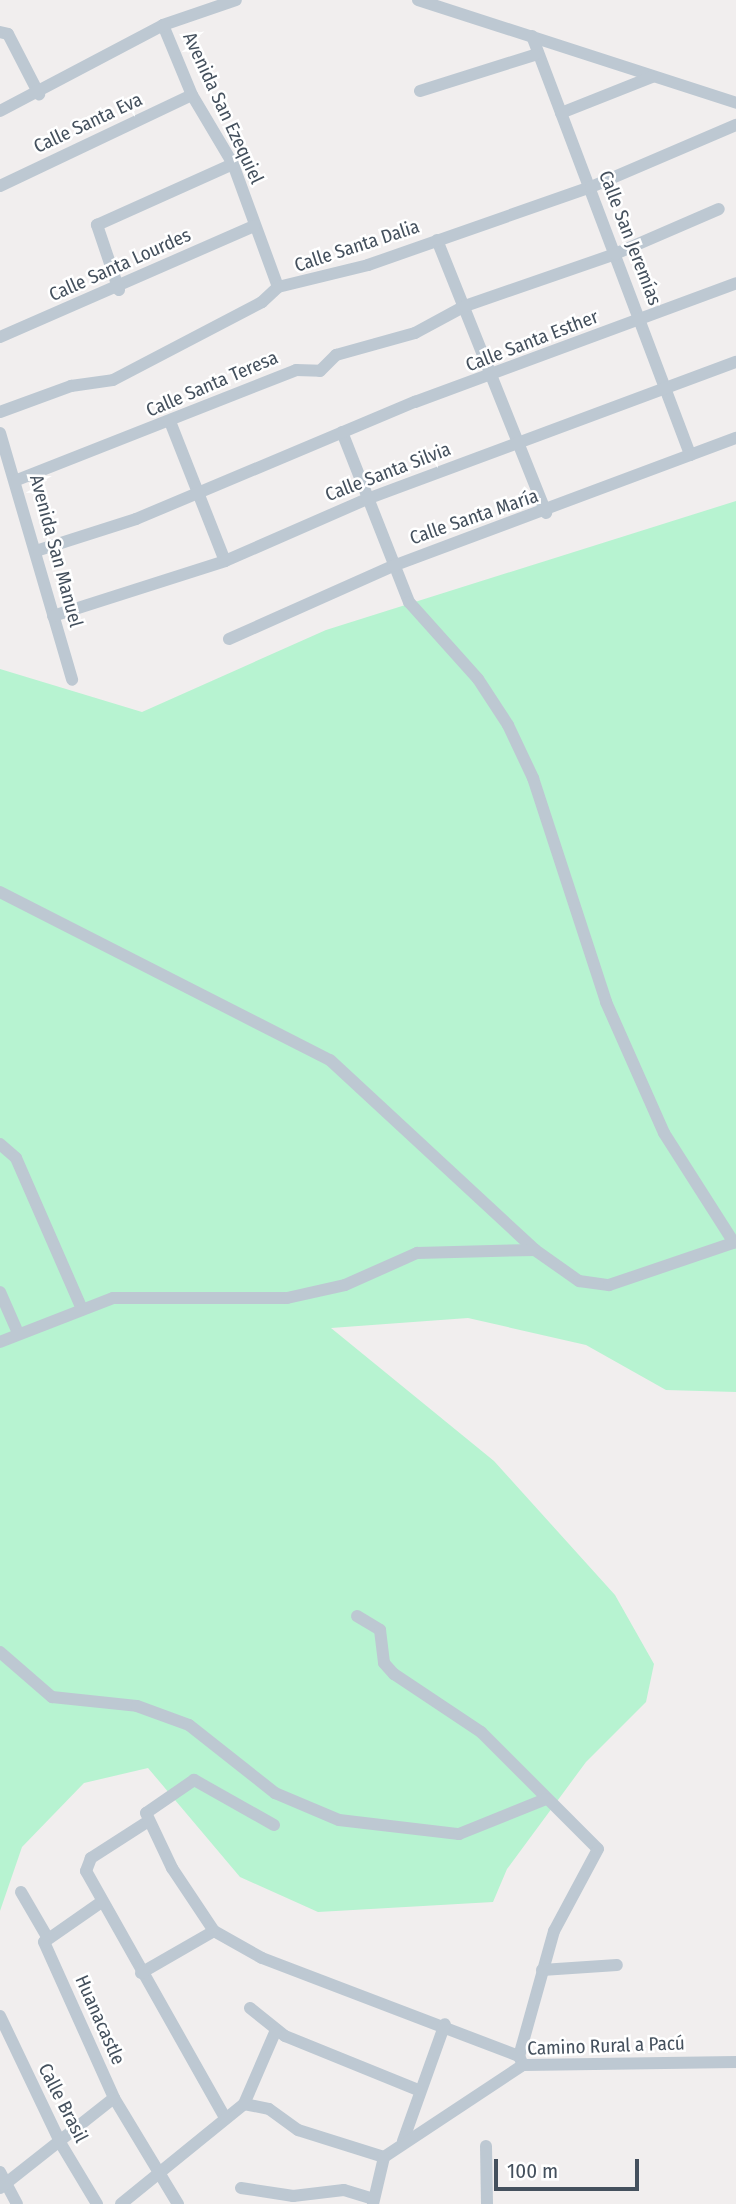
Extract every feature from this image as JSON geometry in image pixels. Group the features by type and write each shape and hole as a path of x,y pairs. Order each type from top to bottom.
{"street":[{"path":"0,111 39,94 163,25 236,0"},
{"path":"418,0 736,103"},
{"name":"Avenida San Ezequiel","path":"163,25 192,95 233,164 278,287"},
{"path":"4,33 39,94"},
{"name":"Calle San Jeremías","path":"532,36 534,55 591,187 690,455"},
{"path":"420,91 534,55"},
{"path":"561,113 652,77"},
{"name":"Calle Santa Eva","path":"0,186 192,95"},
{"name":"Calle Santa Dalia","path":"0,412 71,386 113,380 262,302 278,287 297,287 591,187 736,125"},
{"path":"119,290 97,225 233,164"},
{"name":"Calle Santa Teresa","path":"17,480 171,424 296,370 320,370 336,355 415,332 465,306 615,254 719,209"},
{"name":"Calle Santa Lourdes","path":"0,337 119,290 254,226"},
{"path":"437,240 520,442 545,513"},
{"name":"Calle Santa Esther","path":"39,550 197,492 342,432 493,379 736,283"},
{"name":"Calle Santa Silvia","path":"53,616 225,561 367,499 736,362"},
{"path":"171,424 225,561"},
{"path":"0,892 330,1060 535,1250 579,1281 609,1285 735,1242 670,1145 606,1002 533,778 508,725 478,679 409,602 342,432"},
{"name":"Avenida San Manuel","path":"0,433 39,550 53,616 72,680"},
{"name":"Calle Santa María","path":"229,639 393,566 545,513 736,438"},
{"path":"0,1144 16,1158 81,1307"},
{"path":"0,1342 81,1307 149,1294 287,1298 345,1285 417,1253 535,1250"},
{"path":"0,1292 18,1333"},
{"path":"146,1822 214,1931 262,1958 445,2024 521,2061 542,1970 558,1922 598,1852 590,1834 546,1799 481,1732 394,1674 384,1663 380,1630 357,1616"},
{"path":"0,1652 52,1697 137,1706 189,1725 301,1807 374,1828 459,1834 546,1799"},
{"path":"224,2116 100,1903 86,1863 146,1822 149,1808 194,1780 274,1825"},
{"name":"Huanacastle","path":"21,1892 46,1934 44,1942 114,2098 178,2204"},
{"path":"46,1934 100,1903"},
{"path":"141,1973 214,1931"},
{"path":"542,1970 617,1965"},
{"path":"250,2007 276,2030 418,2090"},
{"name":"Calle Brasil","path":"0,2015 61,2144 97,2204"},
{"path":"403,2141 418,2090 445,2024"},
{"path":"121,2204 224,2116 244,2104 276,2030"},
{"name":"Camino Rural a Pacú","path":"384,2157 403,2141 521,2061 736,2062"},
{"path":"4,2187 61,2144 114,2098"},
{"path":"241,2188 293,2196 344,2190 374,2202 384,2157 298,2130 269,2109 244,2104"},
{"path":"486,2146 487,2204"},
{"path":"0,2172 4,2187 16,2204"}],"green space":[{"path":"736,501 736,1392 666,1390 586,1345 468,1318 331,1328 494,1461 615,1595 654,1664 646,1702 586,1762 507,1869 493,1902 318,1912 240,1877 148,1768 84,1783 22,1847 0,1911 0,669 142,712 326,630"}]}
